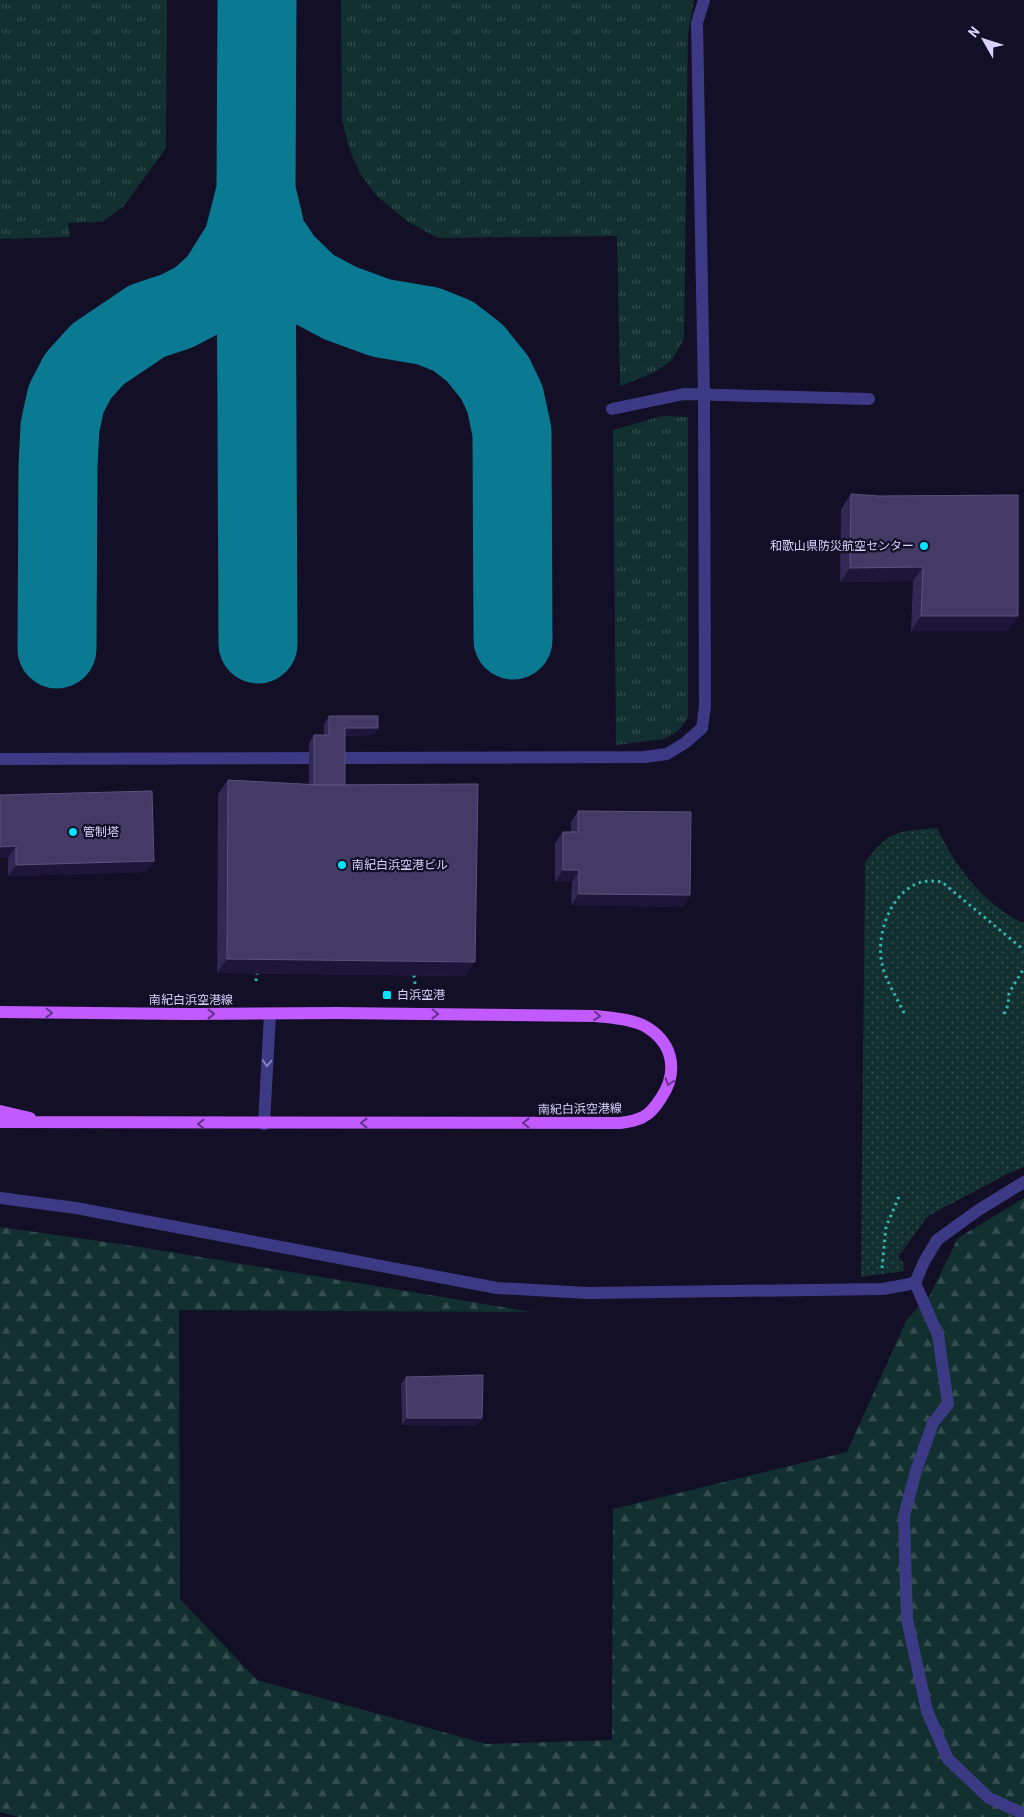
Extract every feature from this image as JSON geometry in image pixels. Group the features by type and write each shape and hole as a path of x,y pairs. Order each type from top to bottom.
{"main road":[{"name":"南紀白浜空港線","path":"0,1012 596,1016 630,1021 648,1027 659,1037 667,1049 671,1058 672,1074 668,1086 651,1112 642,1118 620,1123 55,1124 0,1122"},
{"path":"0,1111 55,1124"}],"street":[{"path":"0,759 644,757 668,754 685,743 702,728 705,706 704,395 698,23 704,0"},
{"path":"612,409 684,394 869,399"},
{"path":"264,1124 270,1014"},
{"path":"1024,1182 977,1211 936,1240 915,1284 938,1335 948,1404 933,1423 916,1471 904,1516 907,1619 927,1711 948,1759 989,1798 1024,1814"},
{"path":"0,1198 94,1211 498,1288 588,1293 883,1289 915,1284"}],"path":[{"path":"904,1013 882,965 881,951 883,932 890,911 907,889 917,883 942,882 1024,950"},
{"path":"1004,1014 1008,1005 1009,993 1024,968"},
{"path":"256,981 257,973"},
{"path":"414,975 415,984"},
{"path":"882,1259 886,1228 900,1194"}],"green space":[{"path":"0,0 167,0 166,148 124,206 102,222 68,223 70,237 0,239"},
{"path":"341,0 694,0 688,33 684,339 671,361 653,373 620,386 617,236 438,238 408,222 376,195 361,175 350,151 342,120"},
{"path":"662,416 688,417 688,718 678,731 664,739 616,745 613,430"},
{"path":"937,828 957,864 983,895 1004,912 1024,923 1024,1167 928,1216 898,1257 903,1262 904,1271 861,1277 865,862 881,843 895,834 912,830"},
{"path":"1024,1198 1024,1817 18,1817 0,1812 0,1227 134,1246 532,1312 179,1310 180,1599 257,1680 486,1744 612,1740 613,1509 847,1452 907,1319 929,1297 958,1238"}],"building":[{"name":"和歌山県防災航空センター","path":"851,494 879,496 1018,495 1018,616 921,616 923,567 850,568"},
{"path":"329,716 378,716 378,728 345,728 345,785 314,785 314,735 329,735"},
{"name":"南紀白浜空港ビル","path":"228,780 319,785 478,784 475,962 227,959"},
{"name":"管制塔","path":"152,791 154,861 16,865 16,846 0,847 0,795"},
{"path":"578,811 691,812 690,895 579,894 579,870 563,870 563,832 578,832"},
{"path":"483,1375 482,1418 407,1418 406,1377"}],"taxiway":[{"path":"57,649 58,466 60,427 66,399 78,376 98,354 147,321 177,311 198,300 218,282 243,242 256,191 257,0"},
{"path":"256,191 267,237 284,262 310,287 340,303 381,318 428,326 453,336 475,353 495,378 505,399 512,432 513,640"},
{"path":"256,213 258,644"}],"place":[{"name":"和歌山県防災航空センター","path":"924,546"},
{"name":"管制塔","path":"73,832"},
{"name":"南紀白浜空港ビル","path":"342,865"},
{"name":"白浜空港","path":"387,995"}]}
